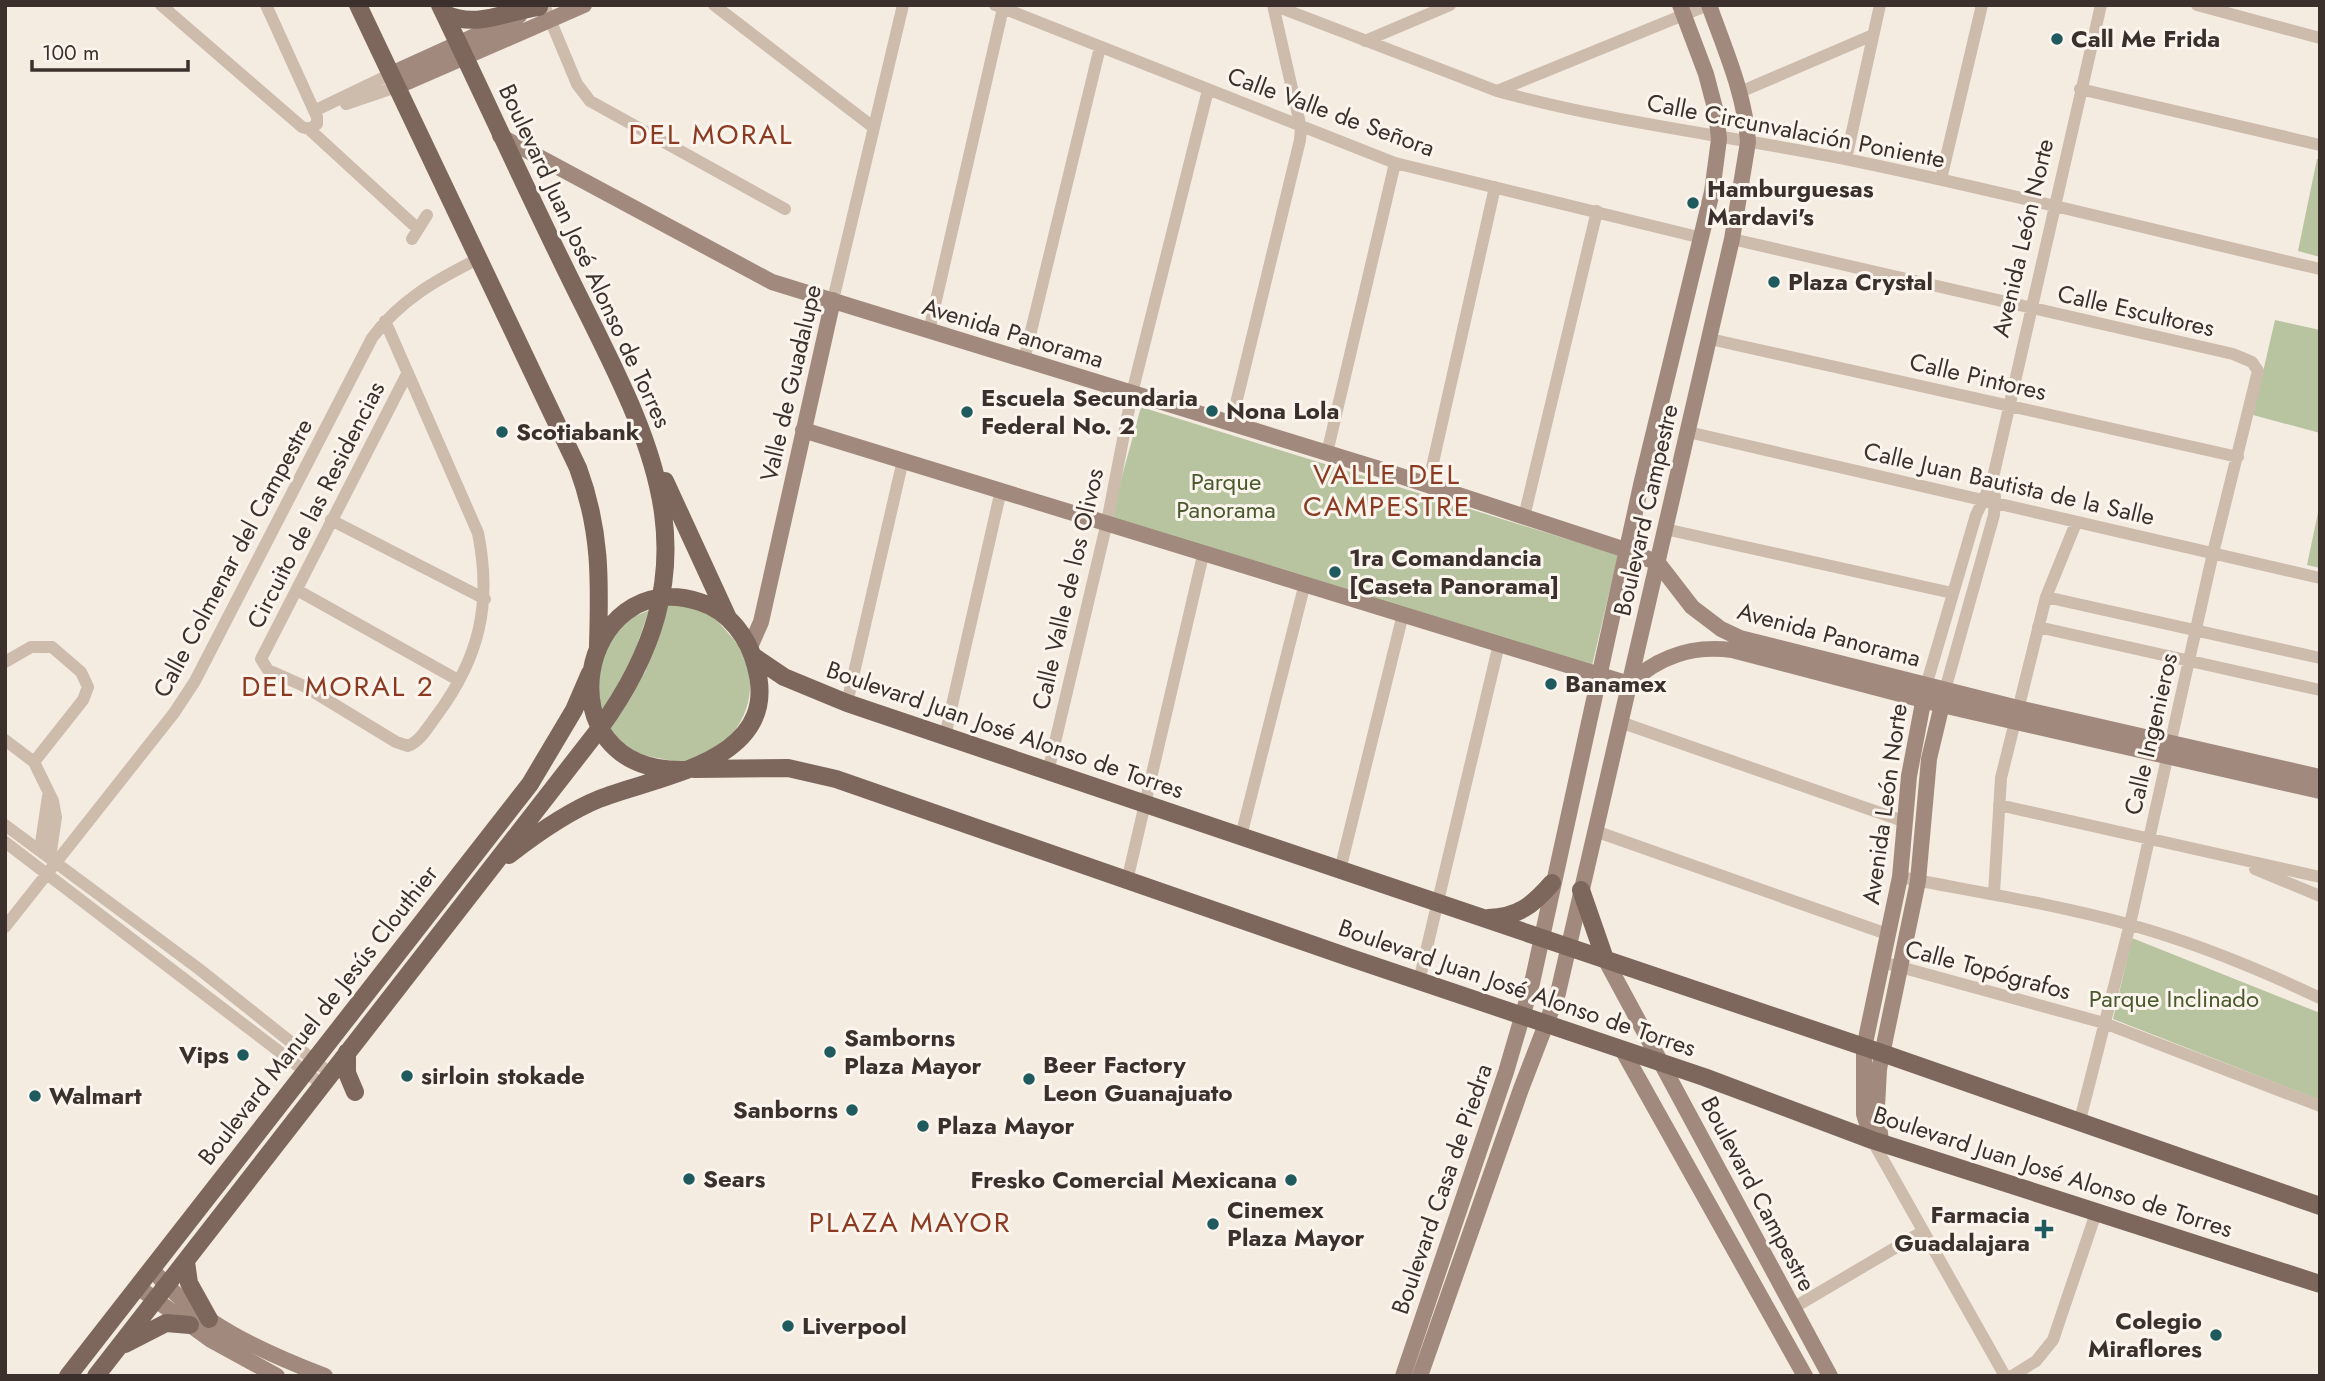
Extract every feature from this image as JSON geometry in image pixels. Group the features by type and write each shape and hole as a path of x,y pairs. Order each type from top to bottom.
{"main road":[{"path":"358,5 397,79 587,494 599,554 598,648"},
{"path":"443,10 457,20 480,21 542,6"},
{"name":"Boulevard Juan José Alonso de Torres","path":"443,10 500,136 643,431 665,524 666,562 661,598 650,638 637,669 600,729"},
{"path":"487,873 527,841 596,800 689,770 720,756 749,725 755,712 759,684 752,651 730,621 643,431"},
{"path":"689,770 665,771 630,757 600,729 589,698 590,674 598,648 609,629 623,615 645,600 681,598 706,604 730,621"},
{"name":"Boulevard Juan José Alonso de Torres","path":"752,651 790,680 847,703 1605,960 1863,1057 2079,1124 2320,1206"},
{"name":"Boulevard Manuel de Jesús Clouthier","path":"68,1376 530,783 574,710 590,674"},
{"name":"Boulevard Manuel de Jesús Clouthier","path":"96,1376 600,729"},
{"name":"Boulevard Juan José Alonso de Torres","path":"689,770 762,767 810,772 1664,1065 1877,1146 2320,1284"},
{"path":"1583,882 1605,960"},
{"path":"1478,918 1517,914 1531,905 1552,883"},
{"path":"347,1052 346,1073 355,1092"},
{"path":"186,1262 189,1283 209,1319"},
{"path":"119,1347 166,1324 190,1325"}],"street":[{"path":"162,5 302,127 309,129 415,234 427,215"},
{"path":"266,5 316,114 317,124 309,129"},
{"path":"461,51 551,21 583,5"},
{"path":"714,5 873,128"},
{"name":"Valle de Guadalupe","path":"752,651 761,622 803,430 903,5"},
{"path":"1231,425 1299,147 1301,128 1273,5"},
{"name":"Calle Circunvalación Poniente","path":"1273,5 1497,91 1719,139 1846,159 1941,179 2320,269"},
{"path":"1365,41 1450,5"},
{"path":"1497,91 1682,11 1708,5"},
{"name":"Boulevard Campestre","path":"1546,1025 1559,993 1567,948 1710,339 1732,239 1748,142 1740,92 1708,5"},
{"path":"1846,159 1880,5"},
{"path":"1941,179 1982,5"},
{"name":"Avenida León Norte","path":"1877,1146 1864,1114 1863,1057 1900,877 1909,776 1924,693 1982,499 1992,482 2101,5"},
{"path":"2197,5 2320,38"},
{"path":"316,114 461,51 542,6 577,84 590,101 785,209"},
{"path":"929,331 999,7"},
{"name":"Calle Valle de Señora","path":"999,7 1395,163 1702,238"},
{"name":"Boulevard Campestre","path":"1522,1016 1542,939 1556,864 1642,485 1702,238 1719,139 1712,93 1682,11"},
{"path":"1740,92 1873,35"},
{"path":"1024,360 1100,47"},
{"path":"2080,89 2320,145"},
{"name":"Calle Valle de los Olivos","path":"1048,772 1107,522 1132,393 1208,90"},
{"name":"Avenida Panorama","path":"500,136 754,274 929,331 1428,485 1629,551 1658,563 1692,607 1721,629 1740,638 1943,698 2170,749 2320,778"},
{"path":"1326,453 1395,163"},
{"path":"1428,485 1495,187"},
{"path":"1524,517 1597,211"},
{"name":"Calle Escultores","path":"1732,239 2245,358"},
{"name":"Calle Colmenar del Campestre","path":"5,927 48,860 174,713 195,681 372,338 385,321 423,288 478,259"},
{"name":"Circuito de las Residencias","path":"385,321 478,533 484,564 485,599 471,659 419,738 408,746 396,742 304,686 268,670 262,663 263,652 407,374"},
{"name":"Calle Pintores","path":"1710,339 2238,457"},
{"name":"Calle Ingenieros","path":"2079,1124 2130,924 2213,553 2258,377 2256,367 2245,358"},
{"path":"803,430 1204,551 1629,684"},
{"name":"Calle Juan Bautista de la Salle","path":"1688,432 2320,578"},
{"path":"847,703 903,460"},
{"name":"Avenida León Norte","path":"1877,1146 1880,1061 1917,881 1925,789 1943,698 1996,502 1992,482"},
{"path":"945,736 1001,490"},
{"path":"331,520 485,599"},
{"path":"1994,893 2001,778 2046,597 2076,523"},
{"path":"1665,529 1952,593"},
{"path":"1127,881 1147,806 1204,551"},
{"path":"1241,836 1305,583"},
{"path":"297,590 458,680"},
{"path":"2046,597 2320,659"},
{"path":"1340,870 1403,614"},
{"path":"2038,627 2320,690"},
{"path":"1419,981 1499,644"},
{"path":"5,662 31,647 52,647 81,672 89,687 83,700 34,762"},
{"name":"Avenida Panorama","path":"1629,684 1665,658 1712,648 1732,650 1924,693"},
{"path":"1620,722 1906,821"},
{"path":"5,740 34,762 48,796 53,801 56,817 48,860"},
{"name":"Avenida Panorama","path":"2170,749 2320,791"},
{"path":"1999,805 2320,877"},
{"path":"5,825 327,1079"},
{"path":"1595,831 1887,934"},
{"path":"5,842 48,860"},
{"path":"2225,857 2320,896"},
{"path":"1556,864 1583,882"},
{"path":"1900,877 1994,893 2130,924 2224,957 2320,998"},
{"name":"Boulevard Campestre","path":"1605,960 1830,1376"},
{"name":"Calle Topógrafos","path":"1882,962 2104,1023 2320,1106"},
{"name":"Boulevard Casa de Piedra","path":"1420,1376 1522,1016"},
{"name":"Boulevard Casa de Piedra","path":"1403,1376 1445,1281 1546,1025"},
{"name":"Boulevard Campestre","path":"1623,1051 1805,1376"},
{"path":"1877,1146 1922,1232 2005,1376"},
{"path":"2012,1376 2036,1361 2053,1340 2096,1213"},
{"path":"1793,1308 1922,1232"},
{"path":"152,1269 161,1293 190,1325 233,1353 277,1376"},
{"path":"138,1287 161,1293 265,1350 325,1376"}],"green space":[{"path":"2317,159 2320,159 2320,257 2298,251"},
{"path":"2275,320 2320,330 2320,433 2253,415"},
{"name":"Parque Panorama","path":"1141,407 1618,555 1591,670 1110,520"},
{"path":"2320,503 2320,568 2307,565"},
{"path":"674,604 705,612 724,628 741,651 748,670 750,689 747,708 739,725 726,740 710,752 682,761 651,757 637,752 624,744 609,727 645,672 666,606"},
{"path":"649,610 630,666 603,711 599,700 598,676 609,640 624,622"},
{"name":"Parque Inclinado","path":"2132,938 2320,1013 2320,1100 2113,1019"}],"place":[{"name":"Call Me Frida","path":"2057,39"},
{"name":"Hamburguesas Mardavi's","path":"1693,203"},
{"name":"Plaza Crystal","path":"1774,282"},
{"name":"Nona Lola","path":"1212,411"},
{"name":"Escuela Secundaria Federal No. 2","path":"967,412"},
{"name":"Scotiabank","path":"502,432"},
{"name":"1ra Comandancia [Caseta Panorama]","path":"1335,572"},
{"name":"Banamex","path":"1551,684"},
{"name":"Samborns Plaza Mayor","path":"830,1052"},
{"name":"Vips","path":"243,1055"},
{"name":"sirloin stokade","path":"407,1076"},
{"name":"Beer Factory Leon Guanajuato","path":"1029,1079"},
{"name":"Walmart","path":"35,1096"},
{"name":"Sanborns","path":"852,1110"},
{"name":"Plaza Mayor","path":"923,1126"},
{"name":"Sears","path":"689,1179"},
{"name":"Fresko Comercial Mexicana","path":"1291,1180"},
{"name":"Cinemex Plaza Mayor","path":"1213,1224"},
{"name":"Farmacia Guadalajara","path":"2044,1229"},
{"name":"Liverpool","path":"788,1326"},
{"name":"Colegio Miraflores","path":"2216,1335"}],"district":[{"name":"DEL MORAL","path":"711,134"},
{"name":"VALLE DEL CAMPESTRE","path":"1387,490"},
{"name":"DEL MORAL 2","path":"338,686"},
{"name":"PLAZA MAYOR","path":"910,1222"}]}
